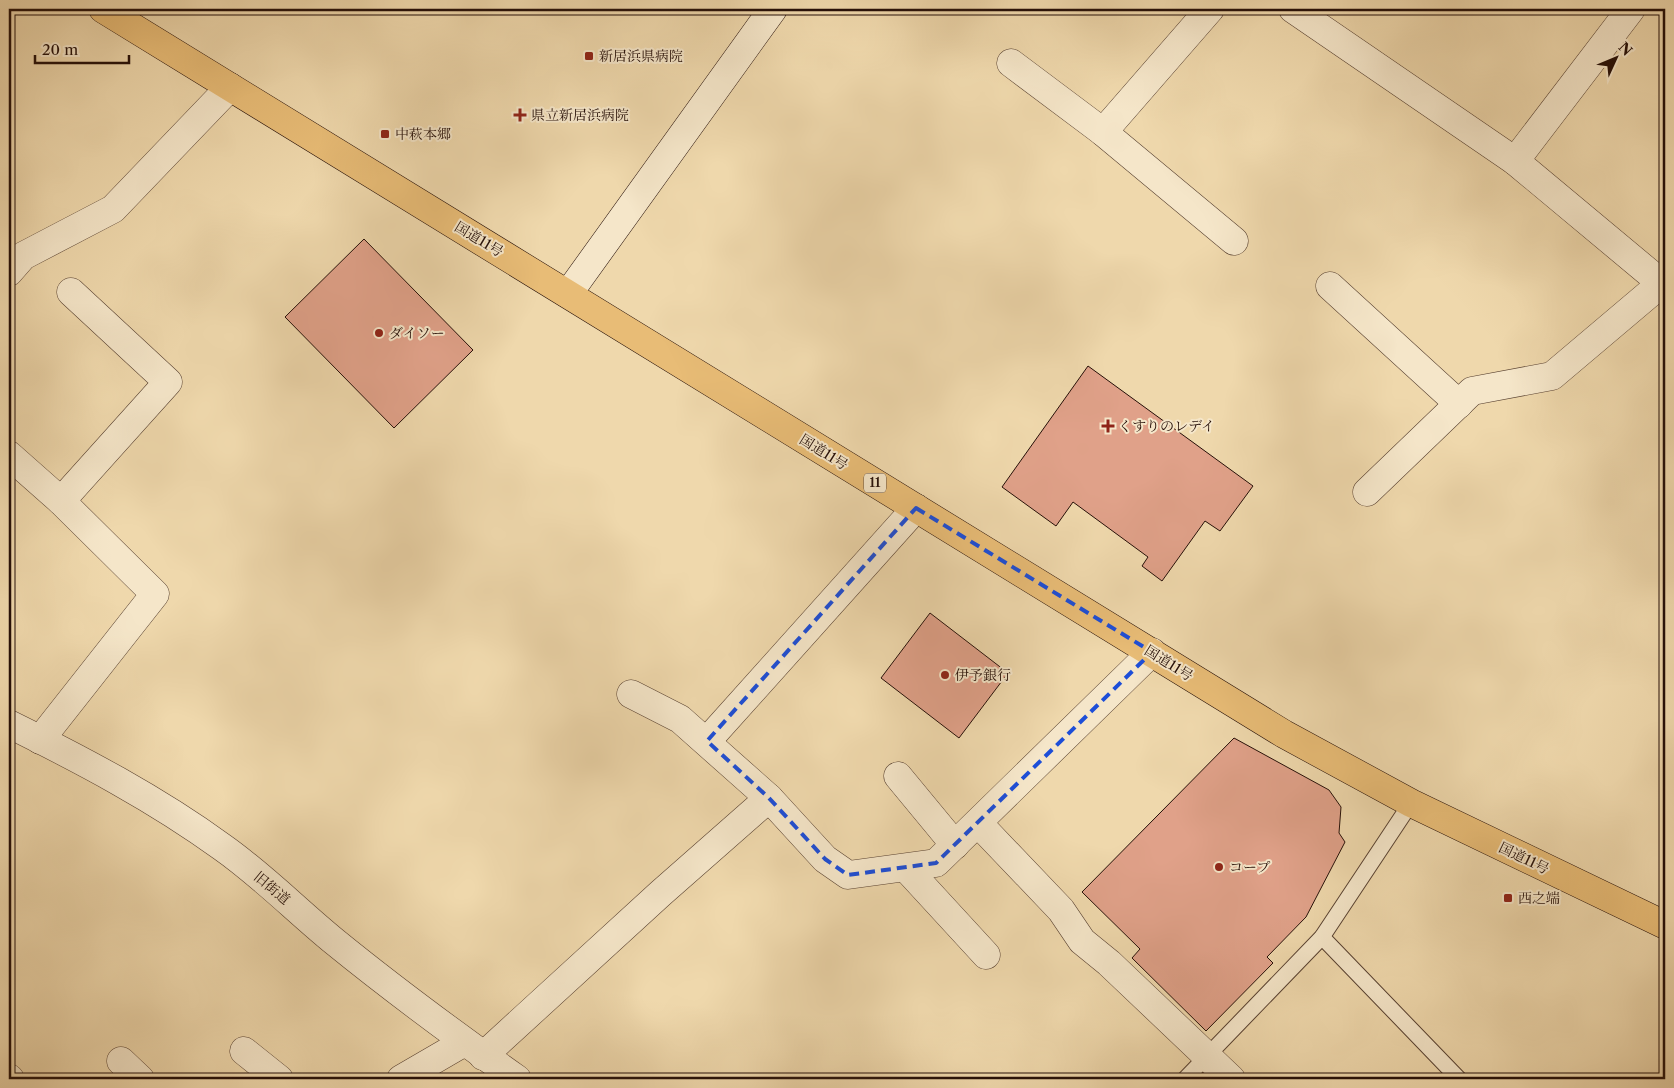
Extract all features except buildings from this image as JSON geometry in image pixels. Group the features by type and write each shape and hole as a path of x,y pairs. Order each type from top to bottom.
{"highway":[{"name":"国道11号","path":"103,9 1284,734 1411,803 1665,925"}],"street":[{"path":"568,294 773,9"},
{"path":"1103,132 1210,9"},
{"path":"1293,9 1515,161 1664,285 1552,376 1472,391 1367,492"},
{"path":"1515,161 1631,9"},
{"path":"1010,63 1103,132 1234,241"},
{"path":"9,272 23,256 113,209 230,87"},
{"path":"1330,286 1459,404"},
{"path":"60,501 168,382 71,292"},
{"path":"9,455 60,501 155,594 40,740"},
{"path":"707,740 916,508"},
{"path":"631,694 680,718 707,740 769,798 825,860 848,875 936,863 1152,652"},
{"name":"旧街道","path":"9,724 105,773 166,809 224,848 335,942 473,1049 517,1079"},
{"path":"898,776 955,845"},
{"path":"401,1079 473,1049 661,893 769,798"},
{"path":"978,823 1061,910 1082,941 1109,963 1231,1079"},
{"path":"906,868 986,955"},
{"path":"244,1051 279,1079"},
{"path":"120,1061 140,1079"}],"lane":[{"path":"1184,1079 1322,937 1411,803"},
{"path":"1322,937 1459,1079"}],"highlighted area":[{"path":"916,508 1152,652 936,863 848,875 825,859 769,798 707,741"}],"place":[{"name":"新居浜県病院","path":"589,56"},
{"name":"県立新居浜病院","path":"520,115"},
{"name":"中萩本郷","path":"385,134"},
{"name":"ダイソー","path":"379,333"},
{"name":"くすりのレデイ","path":"1108,426"},
{"name":"伊予銀行","path":"945,675"},
{"name":"コープ","path":"1219,867"},
{"name":"西之端","path":"1508,898"}]}
